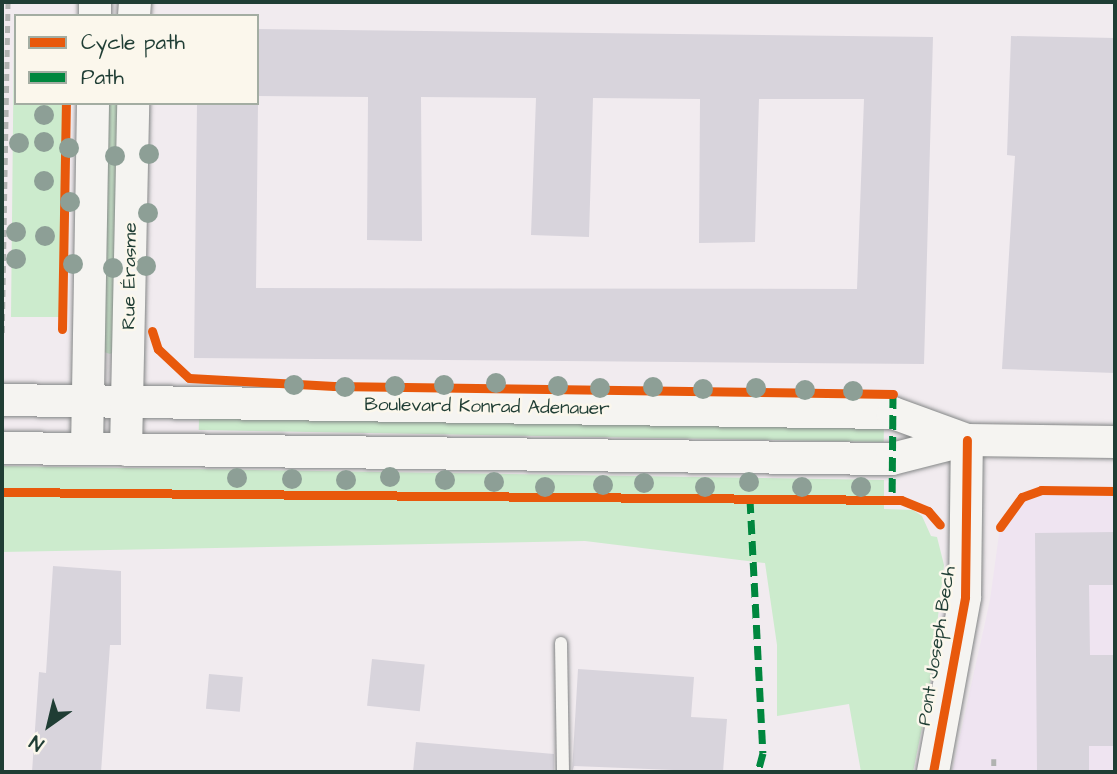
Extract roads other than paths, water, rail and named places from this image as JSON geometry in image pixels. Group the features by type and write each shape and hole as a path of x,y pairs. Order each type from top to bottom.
{"main road":[{"name":"Rue Érasme","path":"87,449 93,105"},
{"name":"Rue Érasme","path":"126,450 133,105"},
{"name":"Boulevard Konrad Adenauer","path":"2,400 893,414 967,440"},
{"name":"Boulevard Konrad Adenauer","path":"2,448 892,459 967,440 1115,442"},
{"name":"Pont Joseph Bech","path":"933,772 965,597 967,440"}],"lane":[{"path":"561,643 562,772"}]}
